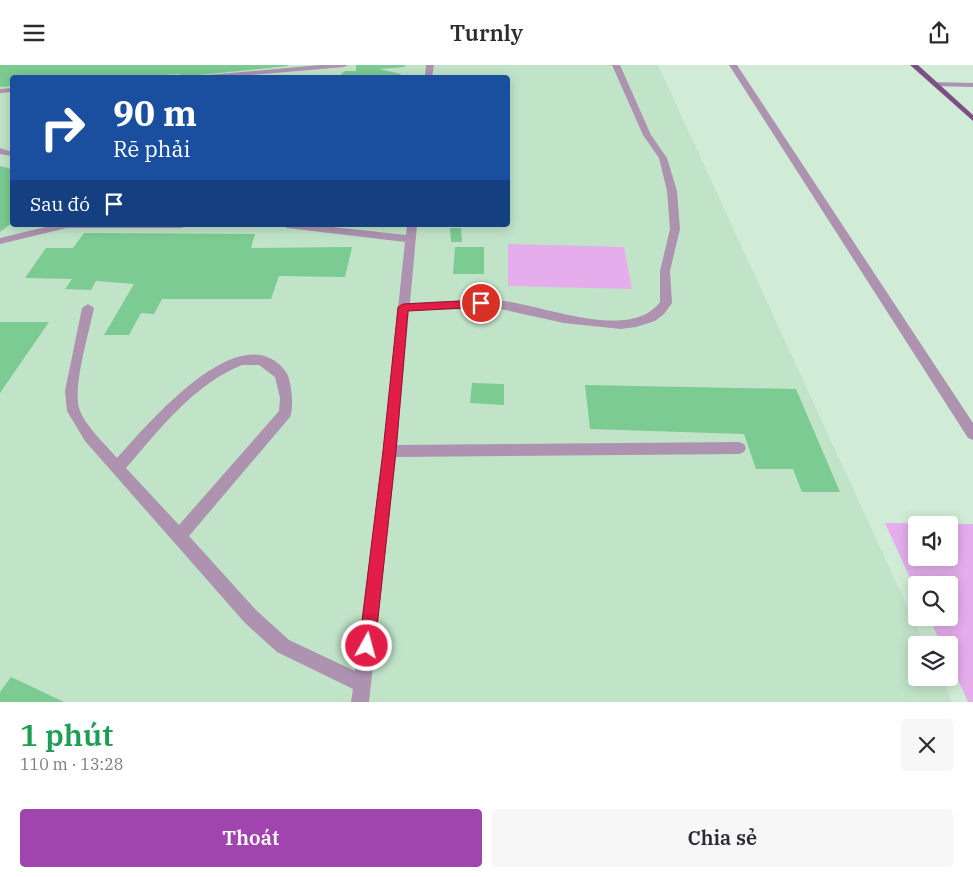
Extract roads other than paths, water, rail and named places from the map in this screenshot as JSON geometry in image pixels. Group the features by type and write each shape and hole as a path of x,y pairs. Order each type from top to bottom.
{"main road":[{"path":"914,65 973,119"}],"street":[{"path":"228,75 344,65"},
{"path":"403,307 496,304 564,319 621,325 651,318 660,311 666,303 666,271 675,229 672,191 664,158 647,135 616,65"},
{"path":"734,65 973,434"},
{"path":"935,84 973,85"},
{"path":"24,235 35,227"},
{"path":"0,241 58,227"},
{"path":"328,227 412,232 390,451 360,702"},
{"path":"88,307 70,391 72,411 90,437 251,617 284,646 362,685"},
{"path":"118,467 194,388 219,369 242,359 261,360 281,375 286,397 284,413 179,536"},
{"path":"390,451 739,448"}]}
